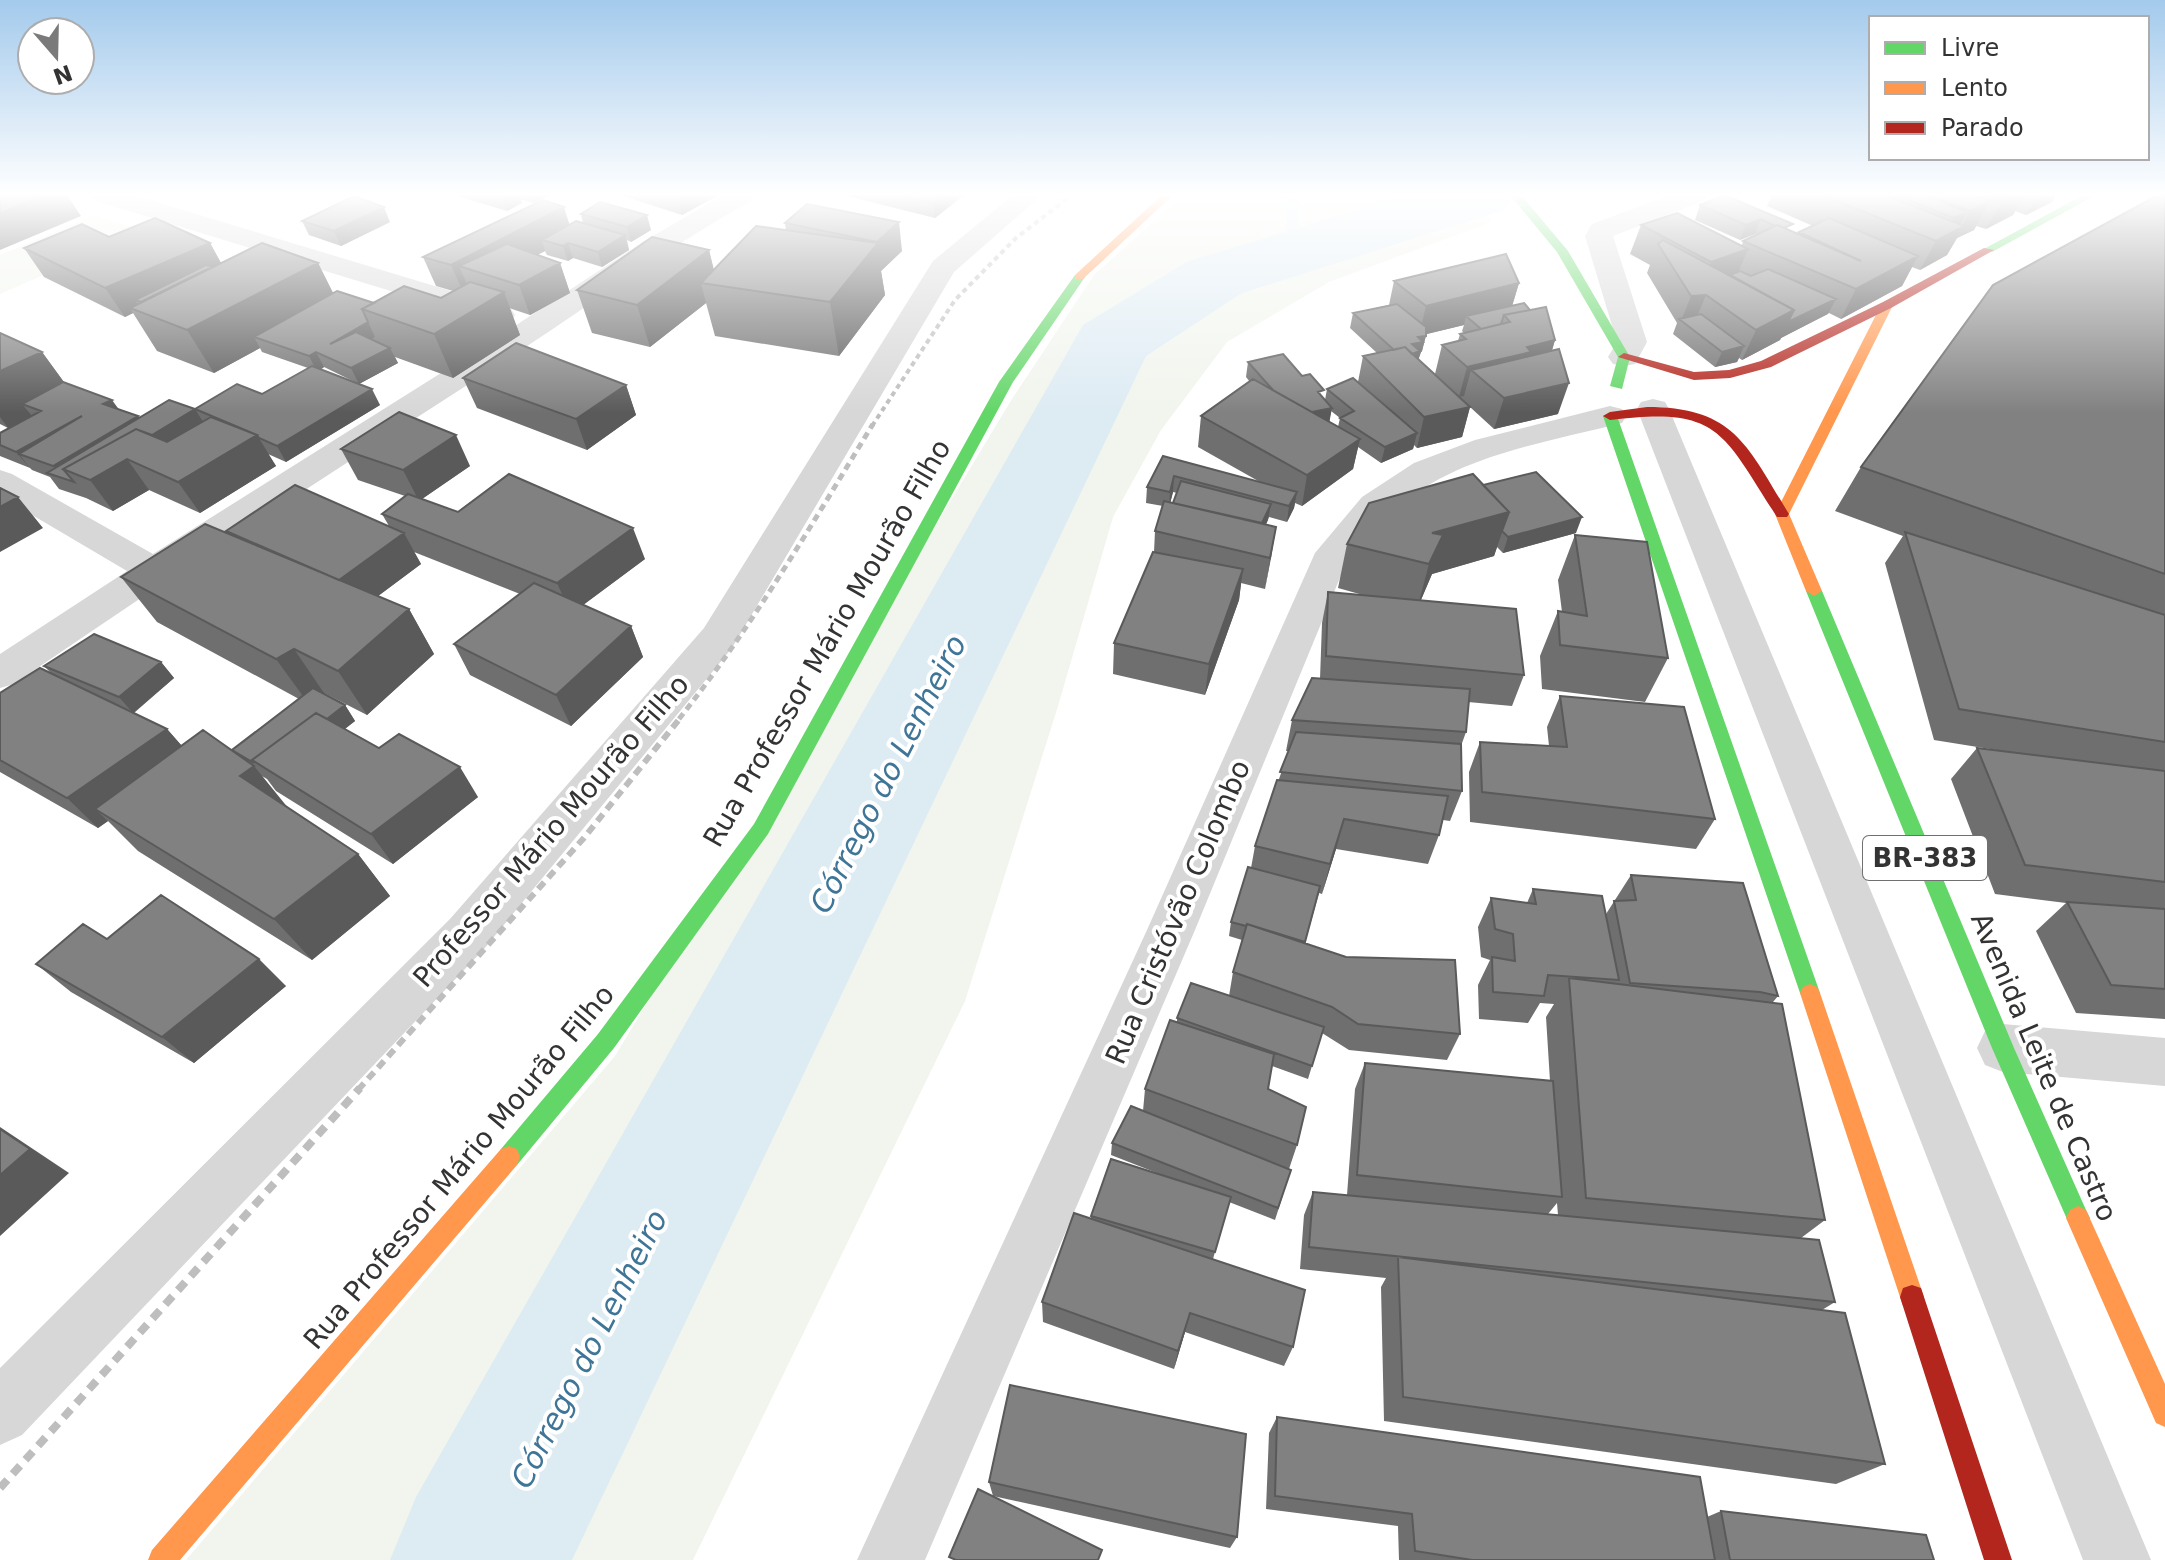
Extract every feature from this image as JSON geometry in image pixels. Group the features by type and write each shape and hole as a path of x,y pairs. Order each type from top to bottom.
{"main road":[{"name":"Rua Professor Mário Mourão Filho","path":"162,1560 428,1254 615,1028 761,829 1006,382 1086,268"},
{"path":"1572,268 1624,357 1632,413 1856,1127 1998,1560"},
{"path":"1624,357 1694,376 1730,374 1766,364 1956,268"},
{"path":"1782,514 1887,305"},
{"name":"Avenida Leite de Castro","path":"1632,413 1690,411 1725,432 1782,514 2003,1048 2165,1414"}],"street":[{"path":"345,268 537,326"},
{"path":"0,674 152,570 623,268"},
{"name":"Professor Mário Mourão Filho","path":"0,1413 467,934 718,638 943,268"},
{"path":"1609,268 1632,342 1624,357"},
{"path":"1632,413 2117,1560"},
{"name":"Rua Cristóvão Colombo","path":"891,1560 1171,930 1328,562 1355,524 1403,484 1454,459 1632,413"},
{"path":"0,481 152,570"},
{"path":"2003,1048 2165,1062"}],"shaded area":[{"path":"0,268 60,268 0,294"},
{"path":"1102,268 1368,268 1329,282 1227,342 1161,430 1113,517 1058,706 965,1001 693,1560 186,1560 615,1056 1012,399 1094,275"}],"building":[{"path":"64,268 152,268 105,288"},
{"path":"200,268 210,268 141,302 135,300"},
{"path":"212,268 309,268 187,330 130,308"},
{"path":"465,268 551,268 519,285"},
{"path":"608,268 686,268 637,305 577,290"},
{"path":"716,268 858,268 830,302 701,283"},
{"path":"1449,268 1512,268 1519,283 1426,306 1394,281"},
{"path":"1673,268 1715,268 1794,310 1756,330 1706,295 1691,296"},
{"path":"1806,268 1896,268 1856,289"},
{"path":"2025,268 2165,268 2165,574 1861,467 1993,285"},
{"path":"1768,269 1836,299 1788,322 1794,310 1730,275 1740,271 1751,276"},
{"path":"470,282 504,292 434,334 362,309 404,286 441,298"},
{"path":"337,291 374,303 362,309 368,322 330,344 356,332 390,348 351,368 316,352 309,356 254,337"},
{"path":"1524,303 1530,310 1504,315 1501,324 1481,329 1466,316"},
{"path":"1397,304 1426,327 1426,336 1418,337 1423,342 1412,344 1420,351 1412,354 1405,347 1394,350 1353,313"},
{"path":"1546,307 1555,340 1527,347 1531,352 1467,367 1442,345 1466,339 1460,334 1510,322 1504,315"},
{"path":"1701,314 1744,346 1722,352 1679,319"},
{"path":"0,333 42,352 0,371"},
{"path":"516,343 626,385 576,419 463,378"},
{"path":"1405,347 1470,407 1424,417 1363,356"},
{"path":"1559,349 1569,383 1504,398 1471,370"},
{"path":"1283,354 1302,376 1310,374 1324,390 1318,392 1332,408 1312,412 1273,390 1248,362"},
{"path":"312,366 372,389 277,446 195,409 237,384 262,394"},
{"path":"1353,378 1417,433 1385,447 1340,418 1354,411 1327,389"},
{"path":"1253,379 1360,439 1307,475 1201,416"},
{"path":"63,382 112,400 103,404 138,416 53,466 19,454 82,416 16,452 0,445 0,433 41,411 22,404"},
{"path":"169,400 195,409 152,435 136,429 63,469 74,482 47,473"},
{"path":"399,412 456,435 403,470 341,449"},
{"path":"211,417 257,435 178,482 127,459 90,480 63,469 136,429 167,442"},
{"path":"1163,456 1297,492 1289,506 1174,476 1170,492 1147,487"},
{"path":"1536,472 1582,517 1508,537 1502,531 1509,512 1483,485"},
{"path":"509,474 633,528 557,583 382,514 408,494 458,512"},
{"path":"1473,474 1509,512 1432,533 1443,535 1429,564 1347,544 1369,503"},
{"path":"1181,481 1271,504 1262,523 1173,503"},
{"path":"295,485 404,533 339,580 226,531"},
{"path":"0,488 18,497 0,507"},
{"path":"1164,501 1276,527 1270,558 1155,531"},
{"path":"205,524 409,609 338,671 294,649 276,659 121,577"},
{"path":"1905,532 2165,615 2165,742 1959,709"},
{"path":"1575,535 1647,542 1668,658 1560,645 1558,611 1587,616"},
{"path":"1153,552 1243,569 1209,664 1114,643"},
{"path":"534,583 631,626 556,695 454,644"},
{"path":"1328,592 1516,609 1524,675 1326,656"},
{"path":"94,634 161,662 119,697 44,666"},
{"path":"40,668 167,729 67,798 0,760 0,693"},
{"path":"1312,678 1470,689 1466,732 1292,720"},
{"path":"313,688 345,705 327,719 316,713 252,760 254,763 232,750"},
{"path":"1560,696 1684,707 1715,819 1482,792 1480,742 1567,747"},
{"path":"316,713 379,748 399,734 460,767 371,834 252,760"},
{"path":"203,730 254,766 240,776 358,854 274,919 95,809"},
{"path":"1296,732 1461,744 1462,791 1280,772"},
{"path":"1977,748 2165,771 2165,882 2025,865"},
{"path":"1277,780 1448,796 1439,835 1344,819 1330,864 1255,846"},
{"path":"1248,867 1320,886 1305,942 1231,922"},
{"path":"1631,875 1743,883 1778,996 1760,992 1630,983 1614,901 1636,900"},
{"path":"1533,889 1602,896 1619,980 1548,975 1544,996 1493,992 1492,957 1515,961 1513,934 1495,929 1491,898 1536,904"},
{"path":"161,895 259,959 162,1037 36,964 83,924 107,939"},
{"path":"2067,902 2165,909 2165,989 2111,985"},
{"path":"1247,924 1346,957 1455,960 1460,1034 1358,1024 1332,1007 1233,972"},
{"path":"1569,978 1782,1004 1825,1220 1586,1198"},
{"path":"1191,983 1324,1027 1312,1066 1177,1018"},
{"path":"1170,1020 1274,1054 1268,1089 1306,1107 1297,1145 1145,1089"},
{"path":"1365,1063 1553,1081 1562,1197 1357,1175"},
{"path":"1131,1106 1291,1170 1278,1208 1112,1143"},
{"path":"0,1129 30,1149 0,1175"},
{"path":"1111,1159 1231,1197 1215,1252 1091,1216"},
{"path":"1313,1192 1819,1240 1835,1302 1309,1247"},
{"path":"1074,1213 1305,1290 1293,1347 1190,1313 1178,1351 1042,1302"},
{"path":"1398,1257 1845,1313 1885,1464 1403,1397"},
{"path":"1010,1385 1246,1434 1237,1537 989,1482"},
{"path":"1277,1417 1700,1477 1715,1560 1472,1560 1415,1551 1412,1514 1275,1496"},
{"path":"978,1489 1102,1550 1098,1560 956,1560 949,1557"},
{"path":"1721,1511 1926,1535 1934,1560 1730,1560"}],"waterway":[{"name":"Córrego do Lenheiro","path":"479,1560 1112,342 1215,277 1245,268"}],"railway":[{"path":"872,426 955,300 987,268"},
{"path":"679,719 756,612 873,424"},
{"path":"358,1090 583,839 681,717"},
{"path":"0,1488 360,1088"}],"traffic: fast":[{"path":"1572,268 1624,357 1617,386"},
{"path":"509,1157 606,1041 761,829 1006,382 1079,277"},
{"path":"1610,416 1810,993"},
{"path":"1814,591 2003,1048 2078,1218"}],"traffic: slow":[{"path":"1079,277 1089,268"},
{"path":"1814,591 1782,514 1887,305"},
{"path":"1810,993 1912,1297"},
{"path":"162,1560 509,1157"},
{"path":"2078,1218 2165,1414"}],"traffic: jam":[{"path":"1624,357 1694,376 1730,374 1766,364 1955,268"},
{"path":"1610,416 1675,411 1698,416 1717,426 1748,460 1782,514"},
{"path":"1912,1297 1998,1560"}]}
